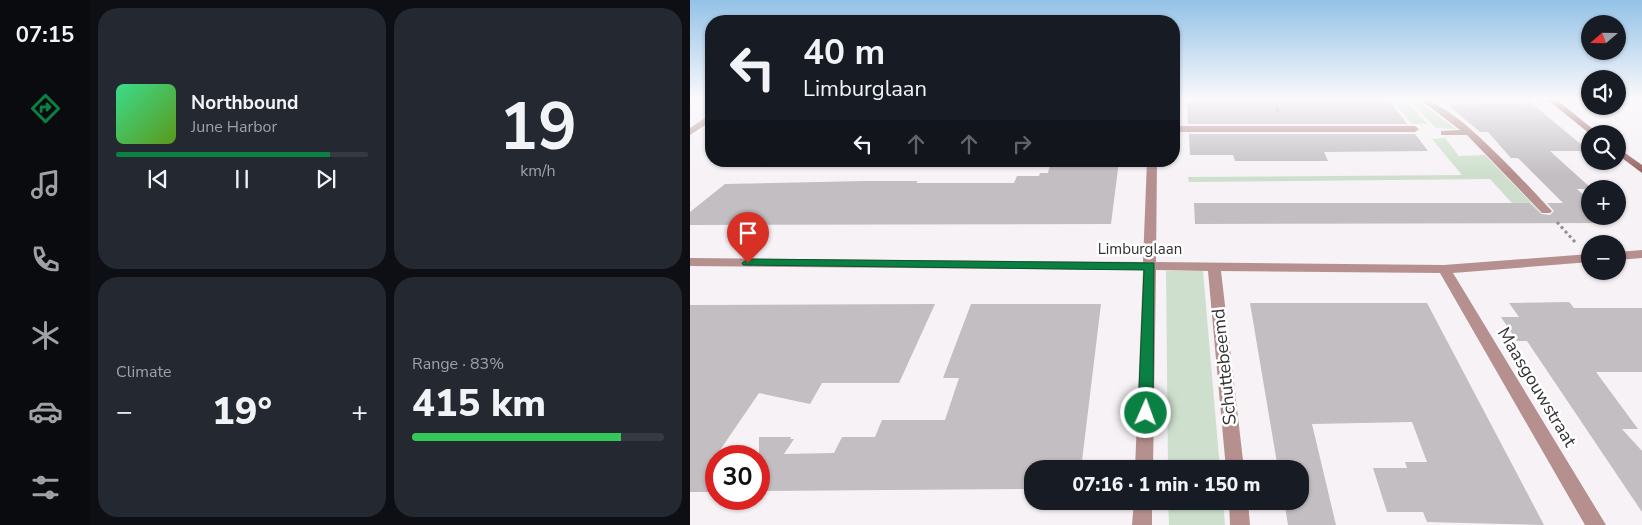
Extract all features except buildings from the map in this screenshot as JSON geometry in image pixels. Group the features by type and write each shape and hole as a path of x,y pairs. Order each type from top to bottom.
{"street":[{"path":"1459,124 1469,132 1546,211"},
{"path":"1180,128 1415,129"},
{"path":"1444,133 1469,132"},
{"path":"1626,157 1642,170"},
{"path":"1144,460 1152,167"},
{"path":"1626,255 1642,254"},
{"name":"Limburglaan","path":"690,262 1444,269 1581,259"},
{"name":"Schuttebeemd","path":"1214,266 1234,460"},
{"name":"Maasgouwstraat","path":"1444,269 1596,525"},
{"path":"1142,525 1143,510"},
{"path":"1239,510 1240,525"}],"path":[{"path":"1546,211 1578,245"}],"green space":[{"path":"1433,124 1450,124 1456,129 1436,128"},
{"path":"1445,138 1459,156 1485,155 1550,222 1530,223 1490,179 1189,182 1188,177 1462,175 1432,139"},
{"path":"1166,271 1203,271 1219,460 1168,460"},
{"path":"1168,510 1224,510 1225,525 1169,525"}],"route":[{"path":"748,263 1150,266 1146,413"}]}
